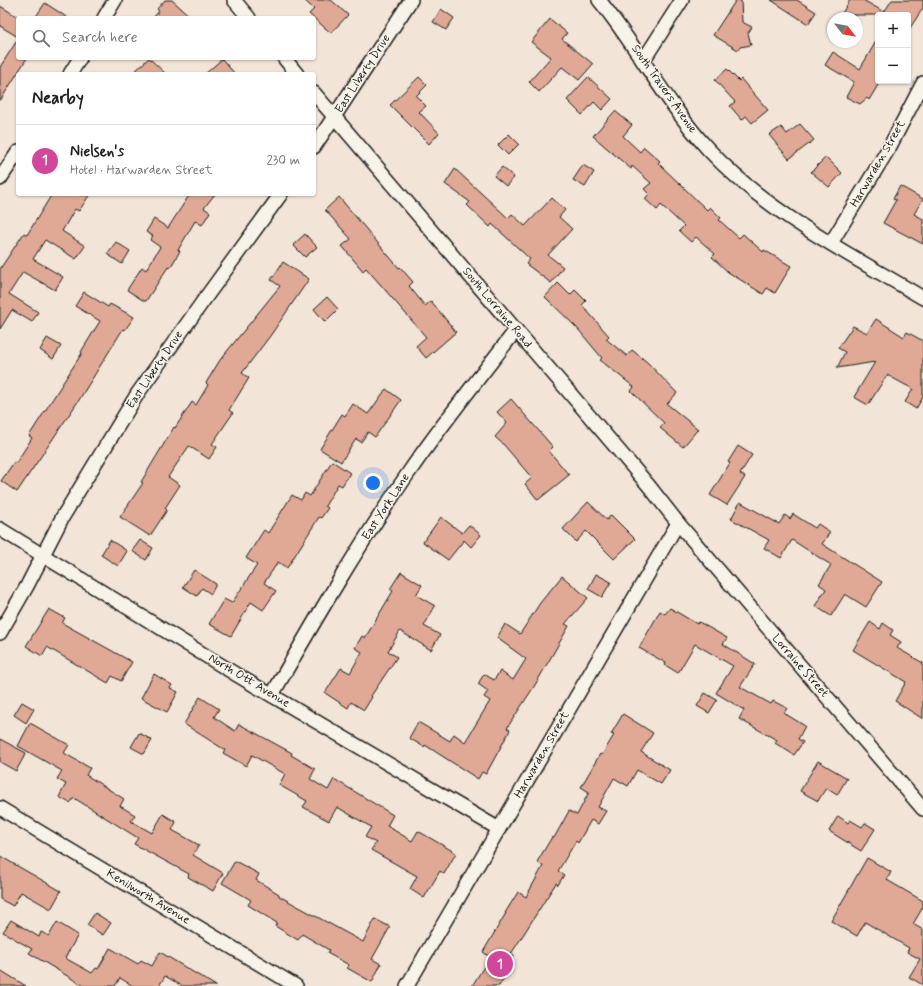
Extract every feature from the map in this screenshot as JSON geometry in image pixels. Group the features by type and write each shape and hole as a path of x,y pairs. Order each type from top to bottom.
{"street":[{"path":"105,16 115,0"},
{"path":"234,0 248,16"},
{"name":"East Liberty Drive","path":"316,144 411,0"},
{"name":"South Travers Avenue","path":"599,0 617,23 688,126 725,167 773,207 923,298"},
{"path":"643,61 682,0"},
{"path":"71,72 79,60"},
{"path":"286,60 295,72"},
{"name":"Harwarden Street","path":"831,243 889,148 923,83"},
{"name":"South Lorraine Road","path":"316,95 649,486 678,523"},
{"path":"0,179 16,155"},
{"name":"East Liberty Drive","path":"0,633 69,505 138,393 281,196"},
{"name":"East York Lane","path":"272,695 325,602 381,513 436,434 516,330"},
{"name":"Harwarden Street","path":"407,986 678,523"},
{"name":"Lorraine Street","path":"678,523 923,809"},
{"name":"North Ott Avenue","path":"0,530 272,695 498,829"},
{"name":"Kenilworth Avenue","path":"0,808 296,986"}],"building":[{"path":"165,0 172,0 190,16 155,16 159,11 157,9"},
{"path":"304,0 331,0 348,15 331,33 316,20 316,16 311,16 309,14 314,9"},
{"path":"736,0 741,0 742,22 752,27 748,33 751,45 740,47 738,50 713,35"},
{"path":"771,0 797,0 816,12 808,24"},
{"path":"850,0 863,0 884,12 875,12 875,15 863,15 863,12 843,12"},
{"path":"892,0 923,0 923,8 911,26 911,12 884,12"},
{"path":"45,3 65,16 36,16"},
{"path":"0,6 16,16 16,36 0,26"},
{"path":"441,9 454,18 446,30 433,22"},
{"path":"550,19 567,33 562,39 593,64 579,80 562,67 539,92 529,82 551,57 531,42"},
{"path":"16,42 16,60 26,60 18,72 16,72 16,76 0,101 0,67"},
{"path":"875,43 875,84 878,85 869,100 867,98 860,104 846,97 854,82 825,65 833,52 860,69"},
{"path":"147,60 151,60 164,72 134,72"},
{"path":"221,60 223,60 233,72 207,72"},
{"path":"727,69 739,81 741,79 768,110 752,123 746,116 742,120 730,106 735,102 715,80"},
{"path":"419,77 427,85 416,96 426,106 419,112 439,133 429,144 390,105"},
{"path":"588,77 612,99 602,110 594,102 582,115 567,100"},
{"path":"615,111 632,125 623,136 640,152 644,147 660,161 658,163 707,210 710,207 721,218 719,220 739,238 743,234 763,252 764,250 791,266 775,293 767,288 763,294 728,272 712,257 715,254 696,237 691,242 679,231 684,226 661,205 657,210 645,199 649,194 644,189 651,183 632,166 631,169 593,136"},
{"path":"800,124 814,140 789,159 769,135 781,127 787,134"},
{"path":"509,134 519,144 508,155 498,145"},
{"path":"826,157 842,173 829,187 811,172"},
{"path":"583,165 594,172 585,187 573,180"},
{"path":"502,167 514,177 506,186 494,176"},
{"path":"455,169 508,218 512,214 525,226 552,198 565,210 559,217 572,229 548,255 563,267 551,283 526,264 530,259 492,224 490,227 467,205 470,202 445,184"},
{"path":"900,186 923,199 914,214 923,219 923,244 883,223 896,200 893,199"},
{"path":"51,196 89,196 79,211 75,209 62,231 85,246 76,259 45,240 33,259 63,277 55,290 23,272 9,294 38,312 32,322 12,310 0,329 0,269 24,233 27,235"},
{"path":"189,196 213,196 204,208 210,212 202,225 195,221 178,250 180,251 170,268 168,267 146,301 144,301 127,290 142,267 146,270 160,247 150,240 153,236 146,232 154,219 168,228"},
{"path":"339,197 399,268 400,267 413,282 409,286 425,306 431,301 456,332 426,358 416,346 426,337 366,268 363,271 342,246 351,239 325,210"},
{"path":"305,234 317,247 305,257 293,245"},
{"path":"116,242 130,251 122,264 107,254"},
{"path":"283,262 309,279 270,336 242,373 249,378 229,410 233,413 212,444 217,447 209,459 189,446 168,477 180,485 165,508 167,510 150,536 120,517 143,483 141,482 174,427 175,428 192,402 196,405 208,385 206,383 220,360 280,286 271,280"},
{"path":"558,283 570,295 575,290 586,301 582,305 609,336 606,339 627,356 632,350 647,362 677,393 667,404 698,429 683,447 660,428 664,423 631,391 634,387 600,360 602,358 577,328 545,297"},
{"path":"84,292 108,307 110,304 134,317 125,330 123,329 79,400 17,492 1,481 14,462 16,463 32,438 29,436 82,353 81,352 100,321 75,306"},
{"path":"327,297 338,309 325,322 314,309"},
{"path":"876,319 904,337 907,332 923,341 923,397 916,409 905,402 913,389 887,375 868,405 854,397 875,362 837,368 845,352 838,348 853,326 867,333"},
{"path":"47,338 61,346 53,359 40,350"},
{"path":"386,389 401,400 375,437 368,432 361,442 356,439 341,462 320,449 342,414 345,416 353,404 368,414"},
{"path":"511,399 553,447 549,451 569,475 538,500 525,484 532,478 504,445 495,437 507,423 497,412"},
{"path":"738,446 752,455 740,474 745,477 727,505 710,495 730,463 728,462"},
{"path":"332,461 350,473 342,486 338,484 325,506 328,508 321,518 319,517 287,568 278,562 264,583 276,591 263,610 251,602 231,636 209,624 224,599 232,603 257,565 246,558 264,530 268,533 292,495 301,500 305,493 310,496"},
{"path":"588,502 607,520 611,515 635,539 614,559 586,531 576,542 563,529"},
{"path":"740,502 779,524 785,515 790,519 793,514 815,528 818,524 830,532 822,544 882,582 866,607 845,594 831,616 815,606 826,589 819,584 831,565 792,540 781,558 764,548 769,540 731,519"},
{"path":"441,517 462,533 469,525 481,535 471,547 464,540 448,560 423,542"},
{"path":"110,540 127,551 118,566 101,555"},
{"path":"140,540 153,548 146,560 132,551"},
{"path":"194,570 216,584 211,594 202,588 197,596 183,587"},
{"path":"401,572 422,585 416,595 435,606 424,626 440,635 431,650 400,631 388,651 397,657 371,696 372,697 364,710 351,702 348,708 325,693 341,668 350,673 362,652 355,648 362,636 365,638 393,591 390,589"},
{"path":"596,574 611,582 602,597 588,589"},
{"path":"562,576 588,598 565,624 569,626 535,685 507,728 510,730 486,774 482,772 478,779 425,745 424,747 409,738 418,722 450,741 454,734 465,742 490,701 484,697 488,691 478,684 484,674 494,680 500,671 513,680 526,659 497,638 505,624 520,634 540,603"},
{"path":"670,608 697,624 699,622 727,638 723,644 755,664 740,687 771,704 773,701 787,708 784,713 805,726 798,739 803,742 794,755 775,743 777,740 739,719 744,710 716,693 733,666 695,644 678,673 665,665 666,663 639,648 660,611 665,614"},
{"path":"49,609 65,618 62,623 132,662 121,681 112,676 108,683 47,647 42,656 26,646"},
{"path":"870,622 880,629 883,623 893,630 890,635 901,642 897,648 923,663 923,719 895,701 906,682 853,650"},
{"path":"154,674 172,685 170,688 178,692 167,712 141,698"},
{"path":"705,693 717,700 709,713 697,706"},
{"path":"200,697 219,709 214,717 235,731 239,724 292,753 291,755 315,769 310,779 328,790 334,779 393,815 387,826 412,841 418,831 456,853 444,874 440,871 424,898 410,889 417,876 371,850 376,843 365,837 371,827 337,807 329,821 303,807 307,801 279,785 285,774 252,755 246,766 223,753 225,750 184,724"},
{"path":"22,702 34,709 26,723 14,715"},
{"path":"623,714 653,733 641,752 670,770 661,784 637,770 628,786 614,778 598,807 606,811 598,824 591,820 578,843 576,841 558,871 564,875 558,885 556,883 511,954 514,956 503,975 505,976 499,986 472,986 490,957 483,952 505,913 518,892 526,897 543,866 537,862 552,837 554,838 569,811 577,815 589,792 581,787 600,754 602,755 614,735 611,734"},
{"path":"30,723 69,745 64,753 90,768 86,775 124,799 120,806 135,815 131,821 152,833 163,814 176,822 172,830 199,845 193,855 223,873 213,891 188,877 189,874 134,844 138,838 74,798 70,803 59,797 66,784 57,779 62,771 18,746"},
{"path":"139,733 152,740 144,754 131,747"},
{"path":"0,739 26,753 16,771 0,762"},
{"path":"818,761 847,778 837,795 826,788 818,801 800,791"},
{"path":"838,816 848,823 850,820 862,827 865,823 875,829 861,851 829,831"},
{"path":"0,856 61,891 51,909 21,892 13,906 0,899"},
{"path":"867,858 891,872 887,880 923,901 923,907 913,924 923,930 923,985 909,977 920,959 907,952 909,948 865,922 857,936 831,921"},
{"path":"235,861 259,874 256,880 279,894 279,896 363,942 375,919 390,927 372,959 381,964 372,982 347,968 349,965 327,953 329,950 302,934 298,940 275,926 277,923 248,905 251,900 222,883"},
{"path":"95,913 111,923 103,935 87,925"},
{"path":"11,920 39,937 41,932 49,936 57,922 78,935 65,958 92,973 96,968 98,969 110,948 138,964 141,960 152,966 160,952 216,986 182,986 165,976 159,986 133,986 120,978 115,986 84,986 29,953 32,949 3,932"},
{"path":"0,970 26,986 0,986"}],"place":[{"name":"Nielsen's","path":"500,964"}]}
